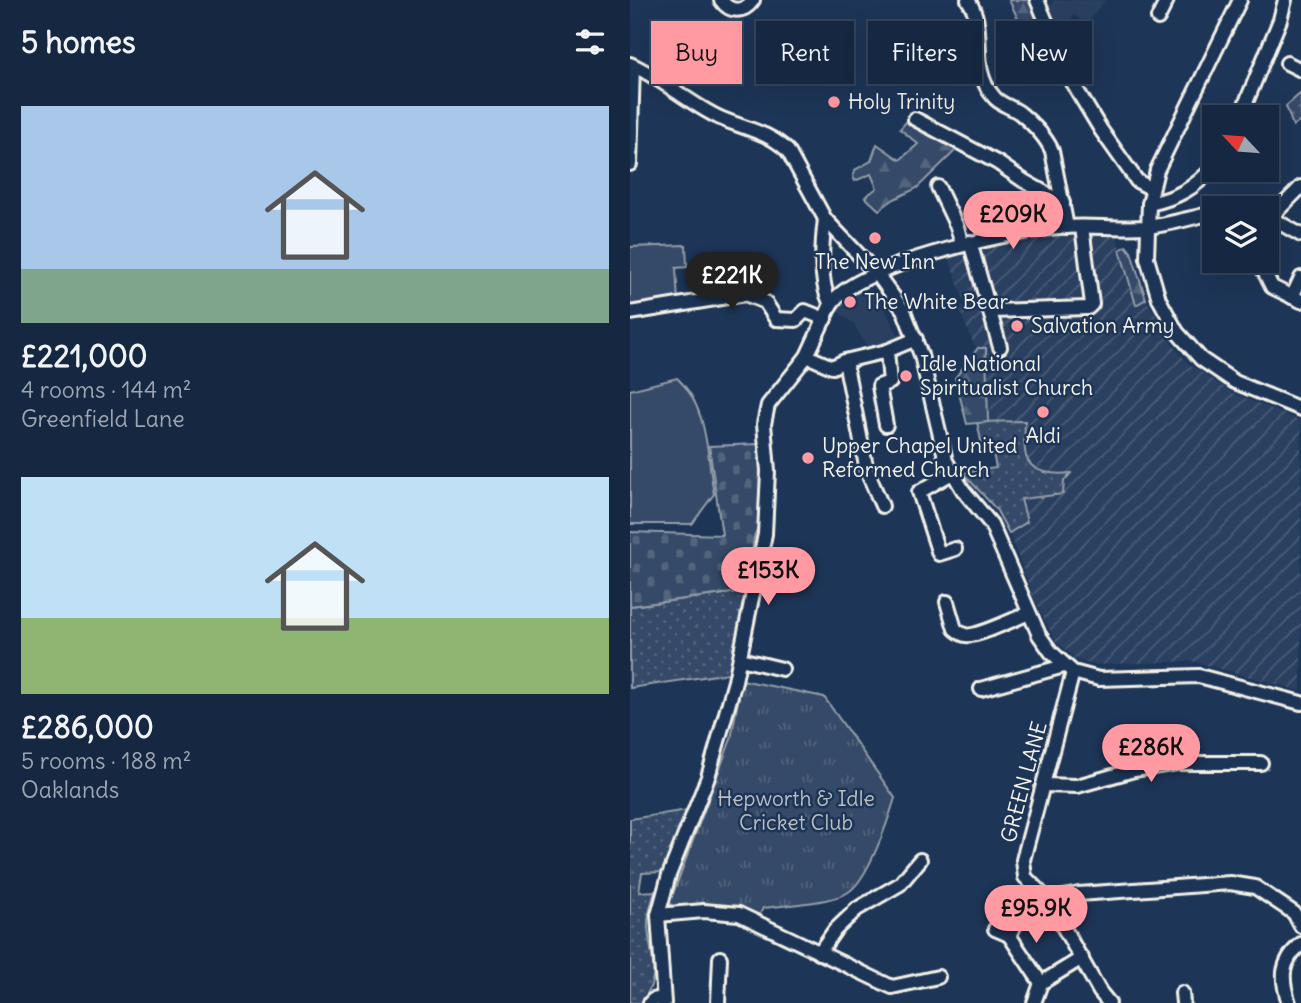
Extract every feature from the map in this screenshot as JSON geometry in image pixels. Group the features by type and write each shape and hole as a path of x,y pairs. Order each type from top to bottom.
{"street":[{"path":"721,0 726,7 737,10 748,7 753,0"},
{"path":"968,0 978,19 977,51 982,75 994,98 1021,114 1048,143 1067,227"},
{"path":"1037,0 1072,82 1101,130 1137,181 1152,188"},
{"path":"1158,18 1167,0"},
{"path":"1240,0 1157,170 1149,204 1146,258 1159,299 1177,332 1200,359 1235,382 1301,409"},
{"path":"1245,105 1280,20 1285,0"},
{"path":"1287,63 1301,70"},
{"path":"630,164 632,65"},
{"path":"632,65 718,117 756,131 781,144 788,151 825,219 877,274 904,311 916,339 943,451 952,473 991,524 1039,635 1069,669 1098,679 1199,676 1301,703"},
{"path":"915,118 998,163 1063,203"},
{"path":"1149,204 1166,200 1193,187 1202,178"},
{"path":"939,187 966,243 991,311 1000,347"},
{"path":"1279,209 1301,187"},
{"path":"659,1001 658,915 669,875 722,736 765,534 768,471 764,424 768,405 807,356 831,304 839,295 877,274 966,243 1067,227 1148,227 1202,216"},
{"path":"825,219 824,293 831,304"},
{"path":"1279,223 1301,235"},
{"path":"991,311 1088,308 1092,304 1082,227"},
{"path":"1265,273 1272,286 1296,299 1301,278"},
{"path":"630,313 745,294 765,302 776,319 796,320 805,310 825,319"},
{"path":"807,356 832,367 845,361 887,351 916,339"},
{"path":"886,425 879,386 890,382 887,351"},
{"path":"845,361 867,471 882,506"},
{"path":"952,473 919,492 939,554 955,549"},
{"path":"947,602 955,629 966,636 982,633 1029,613"},
{"path":"740,659 782,669"},
{"path":"981,689 1069,669"},
{"name":"GREEN LANE","path":"1069,669 1023,860 1023,870 1030,884 1048,900 1100,992 1109,1003"},
{"path":"1043,785 1077,786 1134,770 1177,763 1261,763"},
{"path":"819,953 835,930 857,909 900,884 920,860"},
{"path":"1048,900 1079,894 1230,883 1255,887 1294,914 1301,926"},
{"path":"658,915 704,911 739,914 892,986 938,977"},
{"path":"1009,935 1016,923"},
{"path":"995,929 1009,935 1041,983"},
{"path":"1289,1003 1282,983 1283,970 1301,944"},
{"path":"718,1003 720,958"},
{"path":"1034,1003 1041,983 1082,958"}],"shaded area":[{"path":"1055,0 1105,0 1089,21 1083,21 1074,15 1069,21 1050,21 1045,9"},
{"path":"1057,233 1117,236 1126,277 1136,304 1146,299 1172,344 1189,364 1233,393 1301,421 1301,691 1192,661 1093,665 1077,660 1056,642 1035,601 1009,533 1027,522 1021,499 1063,494 1064,481 1069,473 1050,474 1037,468 1026,457 1025,421 988,422 986,348 974,345 959,309 965,305 949,258"},
{"path":"867,289 872,290 878,297 901,340 869,351 854,324 835,309 851,296"}],"green space":[{"path":"1009,0 1032,0 1041,21 1019,21"},
{"path":"1301,93 1301,121 1293,126 1286,106"},
{"path":"906,122 956,150 917,188 879,210 865,197 877,188 871,174 855,181 855,170 871,161 877,144 900,160 918,144 900,129"},
{"path":"686,245 687,267 676,268 678,302 630,310 630,247"},
{"path":"1126,246 1131,252 1146,299 1136,305 1120,250"},
{"path":"978,348 986,348 988,422 967,424 955,378"},
{"path":"677,378 695,402 700,417 714,494 692,524 630,524 630,390"},
{"path":"1025,421 1026,456 1033,467 1045,472 1071,473 1064,481 1063,494 1021,499 1027,522 1009,533 996,509 963,473 996,468 992,448 983,450 977,422"},
{"path":"758,444 762,477 759,524 754,537 747,591 630,606 630,532 722,535 709,446"},
{"path":"747,591 729,673 630,688 630,606"},
{"name":"Hepworth & Idle Cricket Club","path":"742,680 824,697 895,798 870,864 847,893 818,901 763,908 758,919 673,911 670,902 731,739"},
{"path":"687,810 663,872 642,873 639,892 655,891 648,923 653,973 648,993 641,1003 630,1003 630,819"}],"place":[{"name":"Holy Trinity","path":"834,102"},
{"name":"The New Inn","path":"875,238"},
{"name":"The White Bear","path":"850,302"},
{"name":"Salvation Army","path":"1017,326"},
{"name":"Idle National Spiritualist Church","path":"906,376"},
{"name":"Aldi","path":"1043,412"},
{"name":"Upper Chapel United Reformed Church","path":"808,458"}]}
